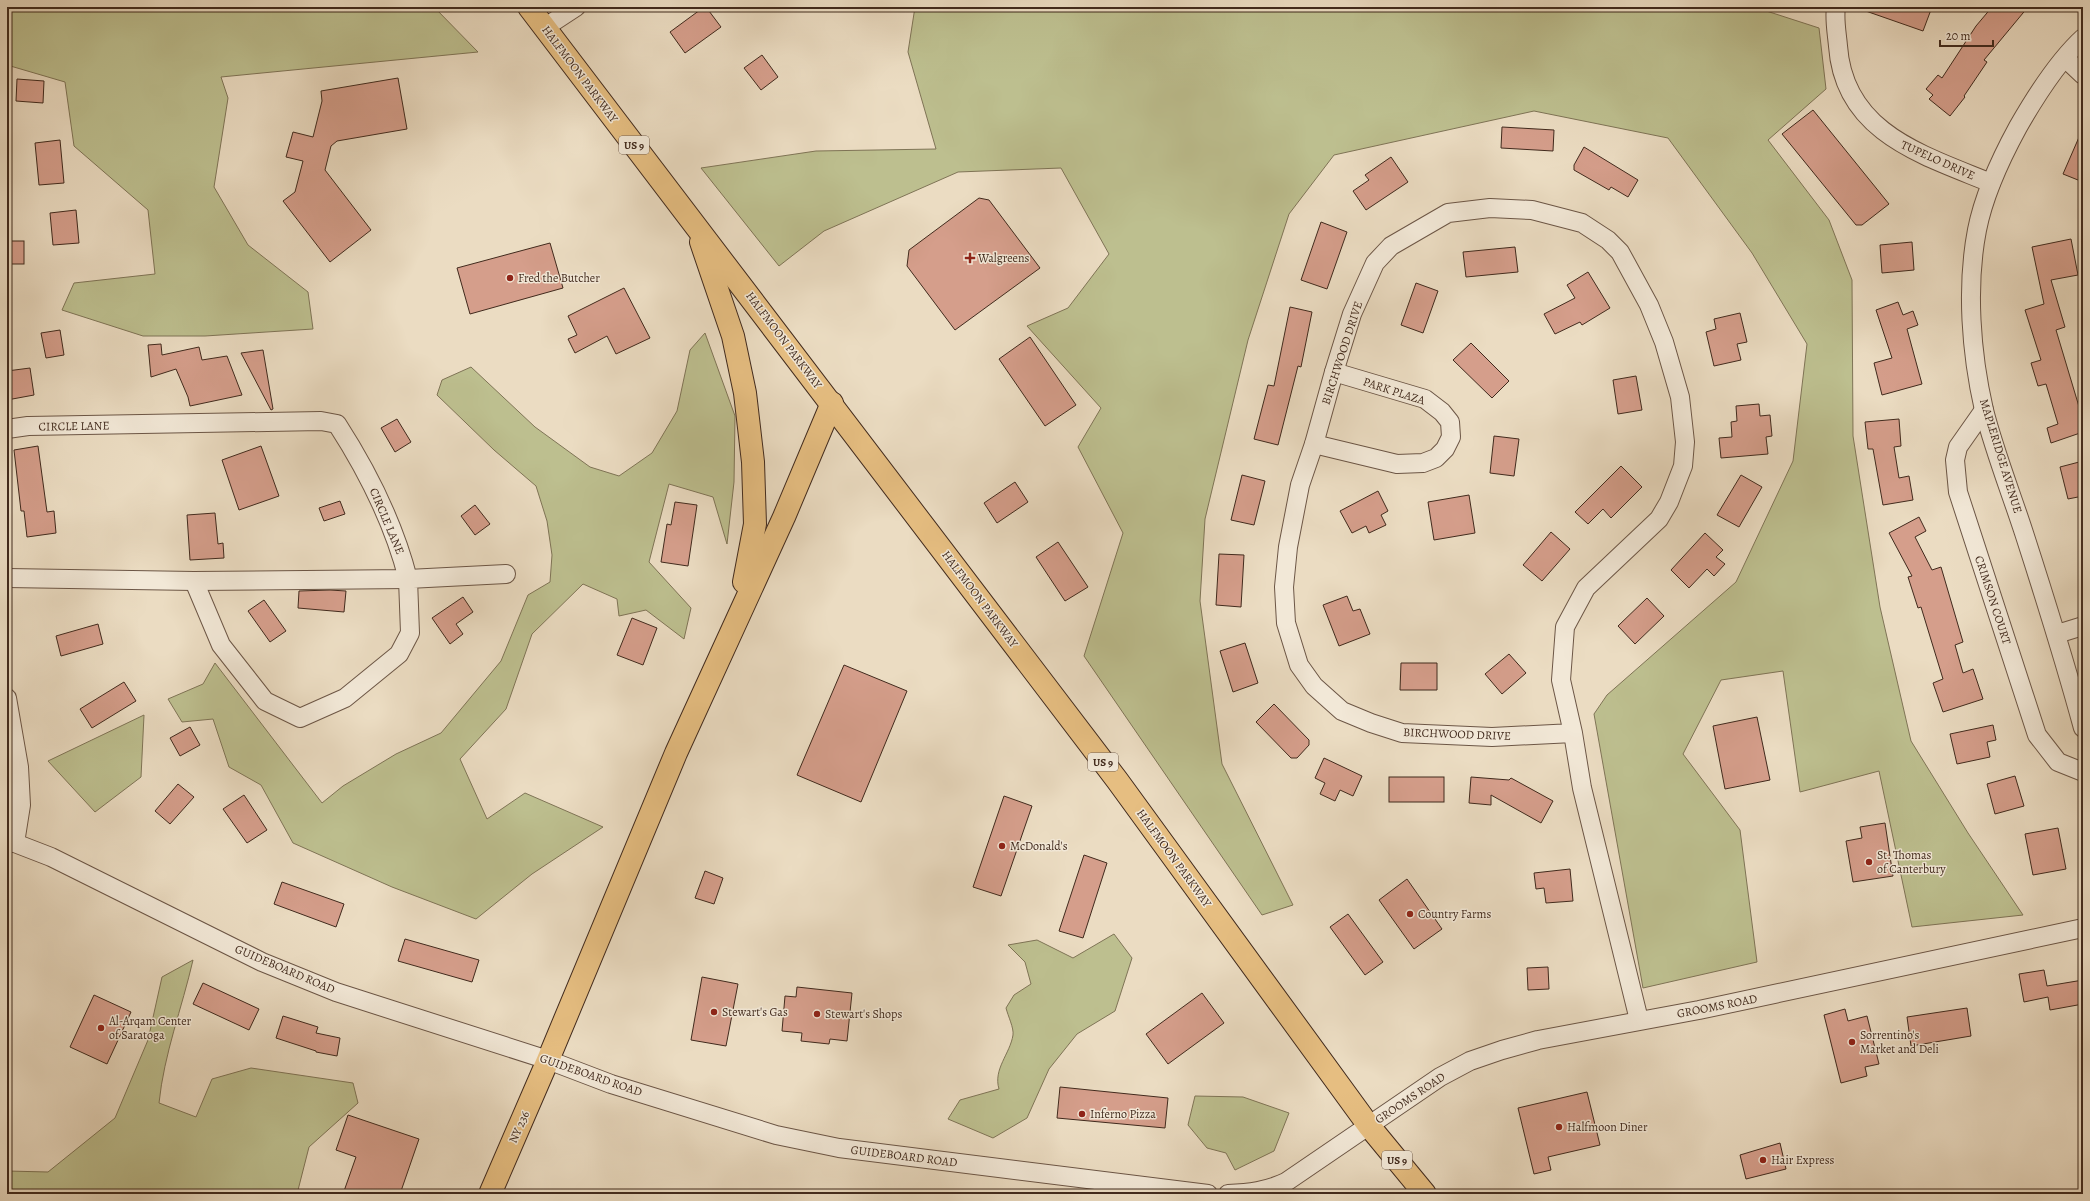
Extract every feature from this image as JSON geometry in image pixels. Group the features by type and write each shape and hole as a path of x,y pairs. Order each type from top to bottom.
{"main road":[{"name":"HALFMOON PARKWAY","path":"529,7 832,403 1117,780 1369,1126 1425,1194"},
{"path":"695,224 733,336 744,393 753,462 755,524 739,613"},
{"name":"NY 236","path":"490,1194 548,1060 676,753 784,517 832,403"}],"street":[{"path":"544,28 576,7"},
{"name":"TUPELO DRIVE","path":"1836,7 1839,58 1844,76 1855,101 1870,121 1890,138 1915,152 1991,183"},
{"name":"MAPLERIDGE AVENUE","path":"2083,38 2065,58 2031,104 2004,153 1991,183 1977,230 1971,293 1972,331 1984,410 2057,634 2083,728"},
{"path":"2065,58 2083,75"},
{"name":"BIRCHWOOD DRIVE","path":"1572,733 1492,737 1402,733 1342,711 1314,686 1299,665 1292,647 1286,622 1284,587 1288,547 1300,485 1314,444 1352,314 1375,263 1390,246 1448,213 1490,208 1532,210 1582,222 1608,240 1620,252 1649,305 1666,349 1680,397 1685,442 1683,466 1669,502 1659,518 1586,588 1565,627 1561,680 1572,733 1584,796 1639,1020"},
{"name":"PARK PLAZA","path":"1314,444 1397,464 1423,463 1436,458 1445,449 1451,437 1450,422 1442,412 1425,399 1334,372"},
{"name":"CRIMSON COURT","path":"1984,410 1958,447 1955,460 1958,492 2037,736 2058,762 2083,772"},
{"name":"CIRCLE LANE","path":"7,429 28,426 313,421 337,424 354,450 389,519 400,546 408,579"},
{"path":"7,578 194,581 408,579 506,574"},
{"path":"194,581 221,645 265,701 300,718 345,698 399,654 410,632 408,579"},
{"path":"2057,634 2083,626"},
{"path":"7,698 19,767 21,805 11,841"},
{"name":"GUIDEBOARD ROAD","path":"11,841 51,857 262,962 336,992 548,1060 611,1084 776,1135 839,1148 1208,1194"},
{"name":"GROOMS ROAD","path":"1369,1126 1440,1077 1470,1061 1538,1040 1698,1010 2083,928"},
{"path":"1228,1194 1247,1194 1270,1189 1286,1182 1369,1126"}],"green space":[{"path":"7,7 434,7 478,52 221,77 228,98 214,187 248,245 308,292 313,329 205,336 143,336 62,310 74,283 155,274 148,210 74,146 65,82 7,65"},
{"path":"915,7 1754,7 1819,28 1826,89 1768,140 1829,220 1852,280 1853,436 1880,607 1911,741 1968,833 2023,915 1912,927 1879,771 1800,792 1783,671 1721,680 1683,754 1740,830 1757,962 1643,988 1594,714 1607,695 1736,582 1793,461 1807,344 1752,253 1668,138 1534,111 1334,155 1289,214 1248,340 1205,519 1200,601 1222,764 1293,905 1262,915 1084,656 1123,533 1078,447 1101,408 1027,326 1068,308 1109,254 1061,168 958,172 824,231 779,266 701,168 816,151 936,149 908,52"},
{"path":"705,333 735,416 734,482 727,544 713,497 669,484 649,562 691,608 684,639 646,610 619,616 617,599 583,584 532,634 506,709 460,759 487,819 525,793 603,827 532,874 476,919 392,887 293,843 261,785 229,767 213,719 182,722 168,699 203,684 215,663 322,803 343,786 396,754 441,733 501,661 528,595 550,582 552,555 547,521 536,486 494,450 437,395 442,380 471,367 535,427 590,467 619,476 652,453 677,411 690,350"},
{"path":"144,715 141,777 95,812 48,761"},
{"path":"1114,934 1132,958 1115,1011 1077,1034 1049,1069 1027,1118 993,1138 948,1119 960,1100 999,1089 998,1075 1013,1035 1012,1025 1006,1008 1014,995 1031,984 1025,962 1008,945 1037,940 1073,958"},
{"path":"193,960 169,1049 161,1085 159,1103 196,1117 212,1079 251,1068 353,1083 358,1103 309,1147 297,1194 7,1194 7,1171 48,1172 115,1118 148,1040 162,977"},
{"path":"1195,1096 1243,1097 1289,1113 1274,1151 1235,1170 1226,1153 1207,1148 1188,1125"}],"building":[{"path":"706,7 721,27 685,53 670,32"},
{"path":"1861,7 1932,7 1923,31 1860,9"},
{"path":"1992,7 2028,7 1984,60 1987,62 1964,96 1965,97 1950,116 1929,99 1933,95 1926,89 1938,75 1942,78 1976,26"},
{"path":"762,55 778,77 761,90 744,68"},
{"path":"398,78 407,129 337,141 331,146 325,170 371,230 330,262 283,201 295,192 303,161 286,157 293,132 313,137 322,101 321,91"},
{"path":"17,79 44,81 43,103 16,101"},
{"path":"1813,110 1889,204 1862,225 1856,225 1782,134"},
{"path":"1502,127 1554,130 1553,151 1501,148"},
{"path":"2083,128 2083,182 2063,174"},
{"path":"60,140 64,183 39,185 35,143"},
{"path":"1584,147 1638,180 1628,197 1611,187 1609,190 1574,170 1574,165"},
{"path":"1391,157 1408,182 1366,210 1353,191 1369,180 1365,175"},
{"name":"Walgreens","path":"979,198 989,200 1040,268 955,330 907,266 909,250"},
{"path":"76,210 79,243 53,245 50,213"},
{"path":"1321,222 1347,232 1327,289 1301,280"},
{"path":"2071,239 2078,275 2051,280 2065,327 2056,330 2083,420 2083,432 2051,443 2047,428 2058,424 2046,384 2038,386 2031,363 2041,360 2025,310 2044,304 2032,247"},
{"path":"7,241 24,241 24,264 7,264"},
{"path":"1912,242 1914,270 1882,273 1880,245"},
{"name":"Fred the Butcher","path":"550,243 563,288 470,314 457,268"},
{"path":"1515,247 1518,272 1466,277 1463,252"},
{"path":"1588,272 1610,308 1582,325 1580,322 1555,334 1544,314 1575,298 1567,285"},
{"path":"1416,283 1438,291 1423,333 1401,325"},
{"path":"624,288 650,338 616,354 607,336 575,353 568,339 577,335 568,316"},
{"path":"1898,302 1903,315 1913,311 1918,325 1907,329 1922,384 1882,395 1874,363 1892,358 1876,310"},
{"path":"1290,307 1312,312 1301,367 1298,366 1278,445 1254,439 1268,385 1274,386"},
{"path":"1740,313 1747,342 1737,344 1741,360 1714,366 1706,332 1716,329 1714,319"},
{"path":"60,330 64,355 46,358 41,333"},
{"path":"1030,337 1076,405 1045,426 999,359"},
{"path":"1471,343 1509,381 1492,398 1453,360"},
{"path":"161,344 162,355 199,347 202,360 227,356 242,395 190,406 188,397 176,369 151,377 148,345"},
{"path":"263,350 273,409 271,410 241,353"},
{"path":"30,368 34,395 7,400 7,371"},
{"path":"1636,376 1642,410 1618,414 1613,380"},
{"path":"1759,404 1760,416 1770,415 1772,436 1766,437 1768,454 1721,458 1719,438 1732,437 1731,422 1737,421 1736,406"},
{"path":"397,419 411,442 395,452 381,428"},
{"path":"1899,419 1901,446 1894,447 1899,478 1909,476 1913,500 1883,505 1873,449 1868,449 1865,422"},
{"path":"1494,436 1519,439 1514,476 1490,473"},
{"path":"38,446 47,512 54,511 56,533 27,537 24,511 21,511 14,450"},
{"path":"261,446 279,496 239,510 222,460"},
{"path":"2083,461 2083,496 2068,499 2060,467"},
{"path":"1621,466 1642,487 1611,518 1603,509 1588,524 1575,512"},
{"path":"1242,475 1265,481 1254,525 1231,520"},
{"path":"1741,475 1762,487 1739,527 1717,515"},
{"path":"1015,482 1028,502 997,523 984,503"},
{"path":"1378,491 1388,511 1381,515 1386,525 1369,533 1366,526 1352,533 1340,511"},
{"path":"1469,495 1475,533 1434,540 1428,502"},
{"path":"340,501 345,514 324,521 319,508"},
{"path":"675,502 697,505 688,566 661,562 667,524 671,525"},
{"path":"475,505 490,524 475,535 461,516"},
{"path":"215,513 218,544 223,543 224,558 190,560 187,515"},
{"path":"1919,517 1926,531 1915,537 1932,570 1941,567 1963,642 1955,645 1963,673 1973,669 1983,699 1943,712 1933,683 1943,679 1921,607 1918,608 1908,577 1912,576 1889,533"},
{"path":"1551,532 1570,549 1542,581 1523,565"},
{"path":"1705,533 1723,550 1716,557 1725,564 1714,576 1707,569 1689,588 1671,570"},
{"path":"1058,542 1088,587 1065,601 1036,557"},
{"path":"1219,554 1244,555 1241,607 1216,605"},
{"path":"299,591 346,591 344,612 298,608"},
{"path":"1347,596 1353,611 1360,609 1370,634 1339,646 1323,605"},
{"path":"463,597 473,612 456,624 463,634 450,644 432,618"},
{"path":"1647,598 1664,616 1635,644 1618,626"},
{"path":"264,600 286,631 270,642 248,611"},
{"path":"632,618 657,628 643,665 617,655"},
{"path":"98,624 103,644 61,656 56,636"},
{"path":"1245,643 1258,683 1233,692 1220,651"},
{"path":"1509,654 1526,673 1502,694 1485,674"},
{"path":"1401,663 1437,663 1437,690 1400,690"},
{"path":"844,665 907,691 861,802 797,775"},
{"path":"124,682 136,701 92,728 80,709"},
{"path":"1274,704 1309,740 1309,745 1297,758 1291,758 1256,722"},
{"path":"1757,717 1770,780 1725,789 1713,726"},
{"path":"1993,725 1996,740 1987,742 1990,757 1957,764 1950,734"},
{"path":"190,727 200,745 180,756 170,738"},
{"path":"1324,758 1362,776 1353,796 1340,790 1335,801 1320,794 1325,783 1315,778"},
{"path":"2015,776 2024,806 1995,814 1987,784"},
{"path":"1389,777 1444,777 1444,802 1389,802"},
{"path":"1471,777 1509,780 1511,778 1553,801 1541,823 1491,795 1491,805 1469,803"},
{"path":"178,784 194,797 170,824 155,811"},
{"path":"244,795 267,830 247,843 223,809"},
{"name":"McDonald's","path":"1004,796 1032,806 1001,896 973,887"},
{"name":"St. Thomas of Canterbury","path":"1885,823 1893,876 1853,882 1846,841 1862,838 1860,827"},
{"path":"2058,828 2066,869 2033,875 2025,834"},
{"path":"1084,855 1107,863 1083,938 1059,931"},
{"path":"1570,869 1573,901 1546,903 1544,888 1536,889 1534,873"},
{"path":"705,871 723,878 714,904 695,898"},
{"name":"Country Farms","path":"1407,879 1442,929 1414,949 1379,900"},
{"path":"282,882 344,904 336,927 274,904"},
{"path":"1348,914 1383,962 1365,975 1330,927"},
{"path":"405,939 479,960 472,982 398,961"},
{"path":"1548,967 1549,989 1528,990 1527,968"},
{"path":"2044,970 2047,986 2083,980 2083,1004 2050,1010 2048,997 2024,1002 2019,974"},
{"name":"Stewart's Gas","path":"702,977 738,984 726,1046 691,1040"},
{"path":"203,983 259,1009 249,1030 193,1004"},
{"name":"Stewart's Shops","path":"797,987 852,993 847,1041 830,1039 829,1044 801,1041 802,1033 782,1031 785,996 796,997"},
{"path":"1202,993 1224,1023 1168,1064 1146,1034"},
{"name":"Al-Arqam Center of Saratoga","path":"94,995 131,1012 107,1064 70,1047"},
{"path":"1967,1008 1971,1036 1911,1046 1907,1017"},
{"name":"Sorrentino's Market and Deli","path":"1845,1009 1848,1021 1867,1016 1879,1064 1865,1067 1867,1076 1841,1083 1824,1015"},
{"path":"283,1016 318,1027 316,1033 340,1038 337,1056 316,1052 276,1038"},
{"path":"1060,1087 1168,1098 1165,1128 1057,1118"},
{"name":"Halfmoon Diner","path":"1587,1092 1600,1145 1548,1157 1551,1170 1534,1174 1518,1108"},
{"path":"348,1115 419,1139 400,1194 343,1194 356,1157 336,1150"},
{"name":"Hair Express","path":"1780,1143 1786,1169 1746,1179 1740,1155"}],"place":[{"name":"Walgreens","path":"970,258"},
{"name":"Fred the Butcher","path":"510,278"},
{"name":"McDonald's","path":"1002,846"},
{"name":"St. Thomas of Canterbury","path":"1869,862"},
{"name":"Country Farms","path":"1410,914"},
{"name":"Stewart's Gas","path":"714,1012"},
{"name":"Stewart's Shops","path":"817,1014"},
{"name":"Al-Arqam Center of Saratoga","path":"101,1028"},
{"name":"Sorrentino's Market and Deli","path":"1852,1042"},
{"name":"Inferno Pizza","path":"1082,1114"},
{"name":"Halfmoon Diner","path":"1559,1127"},
{"name":"Hair Express","path":"1763,1160"}]}
